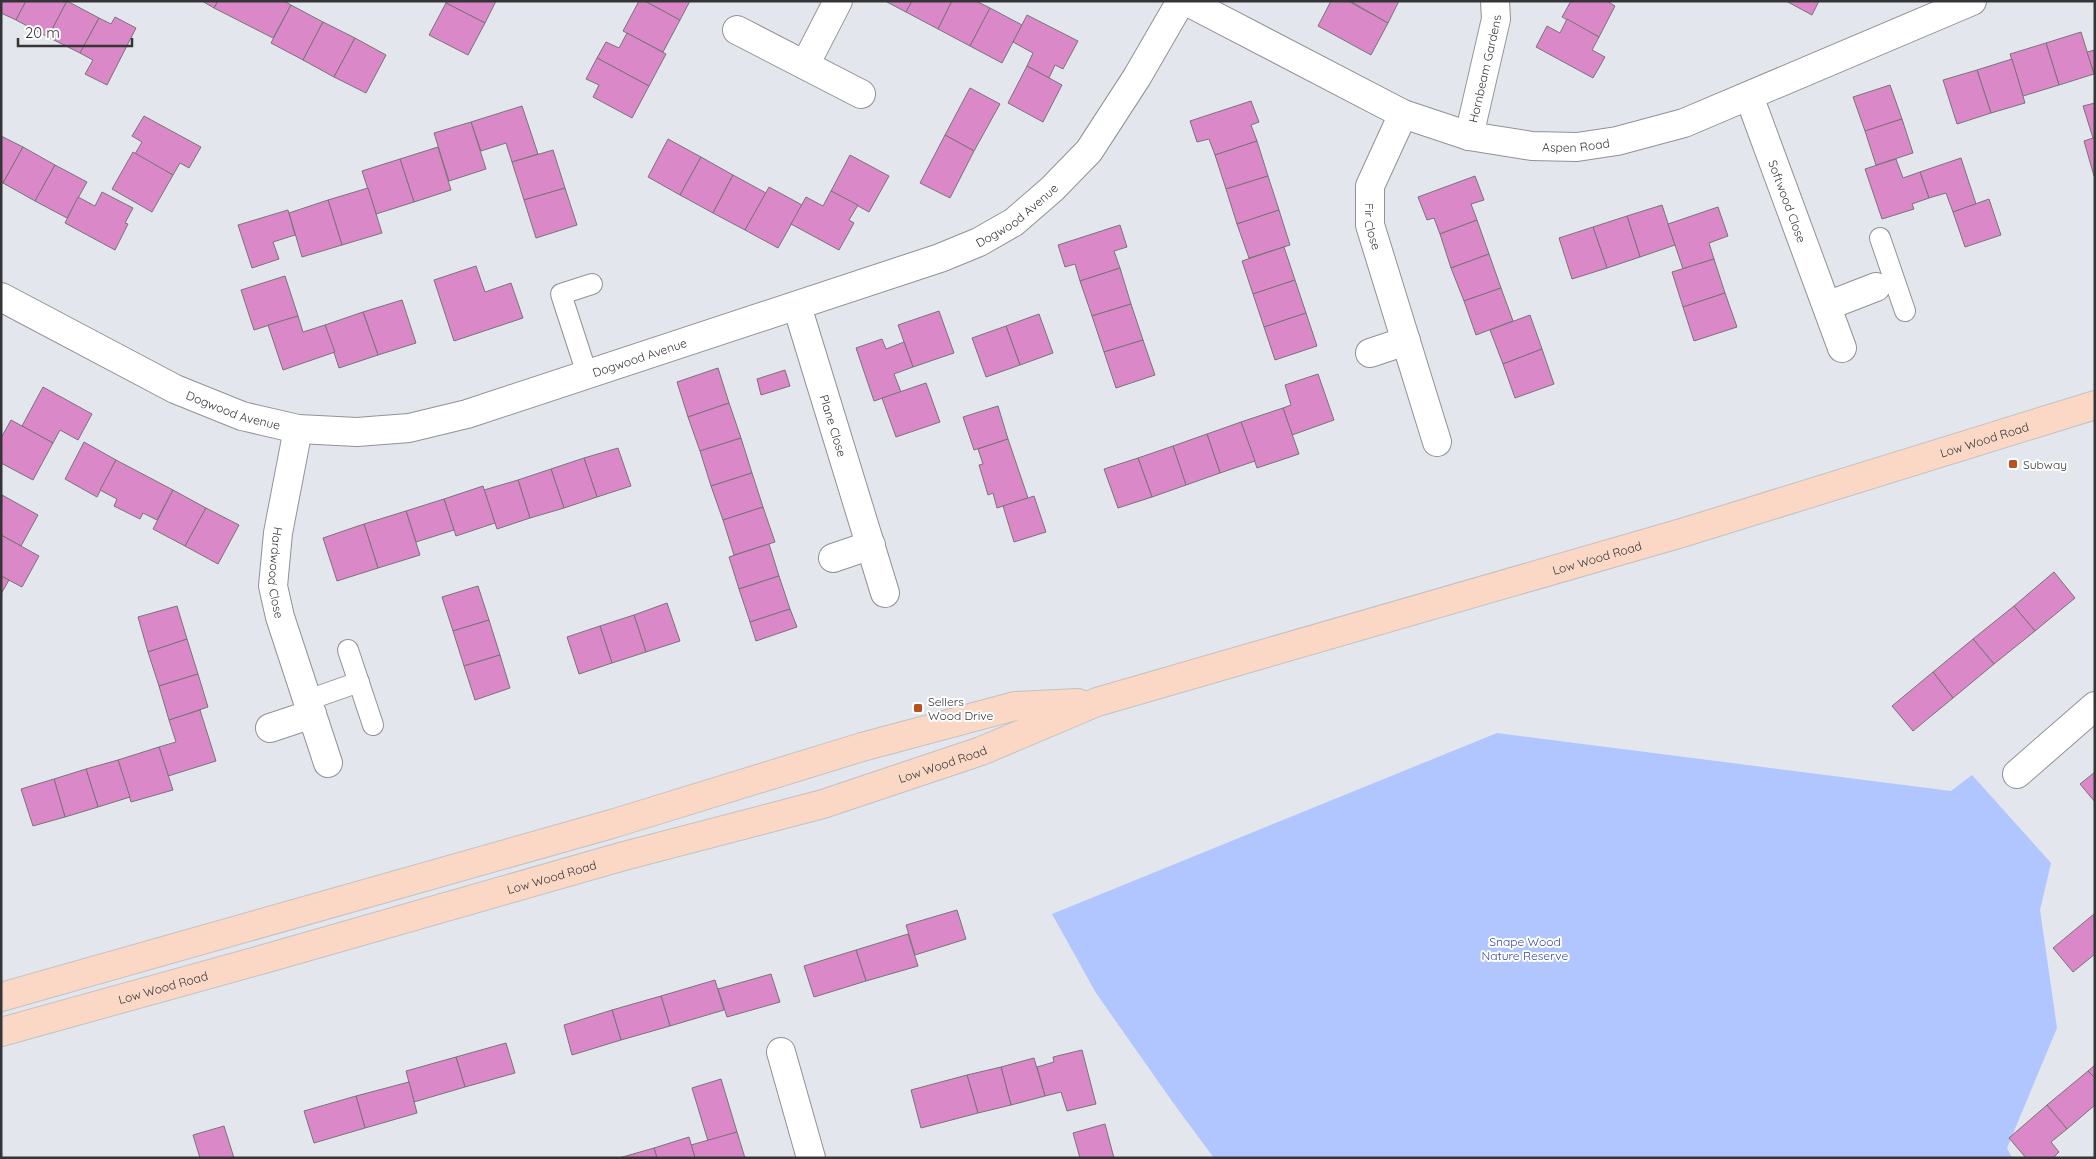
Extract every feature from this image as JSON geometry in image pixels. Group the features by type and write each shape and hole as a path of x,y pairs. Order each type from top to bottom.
{"main road":[{"name":"Low Wood Road","path":"1,1032 624,856 823,804 981,752 1097,702 1685,532 2095,405"},
{"name":"Low Wood Road","path":"1,997 615,823 881,742 1015,706 1097,702"}],"street":[{"path":"805,65 838,1"},
{"name":"Dogwood Avenue","path":"1,297 175,389 242,416 298,429 357,432 409,428 467,414 940,258 979,242 1014,222 1052,189 1088,151 1137,77 1181,1"},
{"name":"Aspen Road","path":"1186,1 1403,114 1469,136 1532,146 1577,147 1617,141 1684,123 1972,1"},
{"name":"Hornbeam Gardens","path":"1469,136 1496,19 1495,1"},
{"path":"737,30 861,94"},
{"name":"Softwood Close","path":"1749,96 1842,348"},
{"name":"Fir Close","path":"1403,114 1370,186 1370,225 1437,442"},
{"path":"1827,306 1885,283"},
{"name":"Plane Close","path":"797,306 885,593"},
{"path":"1370,353 1406,342"},
{"name":"Hardwood Close","path":"298,429 278,533 274,586 280,617 328,763"},
{"path":"833,558 871,545"},
{"path":"2017,774 2095,706"},
{"path":"270,728 310,707"},
{"path":"781,1052 811,1158"}],"lane":[{"path":"1880,238 1885,283 1906,311"},
{"path":"586,374 561,294 592,284"},
{"path":"348,650 373,725"},
{"path":"310,707 359,682"}],"green space":[{"name":"Snape Wood Nature Reserve","path":"1497,733 1951,791 1972,775 2051,863 2040,910 2057,1028 2007,1148 2012,1158 1214,1158 1096,993 1052,914"}],"building":[{"path":"1,1 26,1 16,20 1,13"},
{"path":"26,1 67,1 48,37 16,20"},
{"path":"67,1 99,18 80,53 48,37"},
{"path":"202,1 218,1 214,8"},
{"path":"218,1 284,1 291,5 273,38 214,8"},
{"path":"446,1 496,1 485,23 446,3"},
{"path":"639,1 645,1 680,20 663,52 623,31"},
{"path":"645,1 690,1 680,20"},
{"path":"885,1 912,1 906,12"},
{"path":"912,1 952,1 938,29 906,12"},
{"path":"952,1 976,1 990,8 970,46 938,29"},
{"path":"1331,1 1348,1 1388,23 1371,55 1318,26"},
{"path":"1350,1 1399,1 1388,23"},
{"path":"1571,1 1607,1 1615,6 1599,37 1562,17"},
{"path":"1786,1 1819,1 1812,15"},
{"path":"446,3 485,23 468,55 429,35"},
{"path":"291,5 323,22 303,60 271,43"},
{"path":"990,8 1022,25 1002,63 970,46"},
{"path":"1027,15 1078,41 1063,69 1055,65 1049,78 1027,66 1033,53 1013,42"},
{"path":"115,17 136,28 107,85 85,74 93,60 80,53 99,18 111,24"},
{"path":"1567,19 1599,37 1592,50 1605,57 1593,78 1536,47 1547,26 1560,33"},
{"path":"323,22 355,38 334,77 303,60"},
{"path":"2081,32 2094,74 2059,85 2046,43"},
{"path":"627,33 666,54 649,86 597,58 606,42 619,48"},
{"path":"355,38 386,55 366,93 334,77"},
{"path":"2046,43 2059,85 2023,96 2010,54"},
{"path":"2095,50 2095,76 2087,52"},
{"path":"597,58 649,86 632,118 593,97 599,85 586,79"},
{"path":"2012,59 2025,103 1991,113 1977,70"},
{"path":"1027,66 1062,85 1043,122 1008,103"},
{"path":"1977,70 1991,113 1957,124 1943,80"},
{"path":"1890,85 1902,119 1865,131 1853,97"},
{"path":"970,88 1000,104 974,151 945,135"},
{"path":"1251,101 1259,122 1251,125 1257,141 1215,155 1209,139 1197,142 1190,121"},
{"path":"2095,103 2095,138 2093,138 2083,106"},
{"path":"522,106 538,154 512,162 506,143 481,151 471,122"},
{"path":"144,116 201,147 189,168 180,163 173,175 135,154 142,142 132,136"},
{"path":"1902,119 1913,153 1876,165 1865,131"},
{"path":"471,122 486,169 449,181 434,133"},
{"path":"945,135 974,151 950,198 920,183"},
{"path":"1,136 23,147 3,183 1,182"},
{"path":"2095,138 2094,176 2084,141"},
{"path":"668,139 701,157 680,195 648,177"},
{"path":"1257,141 1268,176 1226,189 1215,155"},
{"path":"23,147 55,165 35,201 3,183"},
{"path":"438,147 451,190 414,202 400,159"},
{"path":"553,150 565,188 524,200 512,162"},
{"path":"133,152 173,175 152,212 112,189"},
{"path":"850,155 889,176 869,212 831,191"},
{"path":"701,157 733,175 713,213 680,195"},
{"path":"1961,158 1976,204 1953,212 1946,193 1929,198 1920,172"},
{"path":"400,159 414,202 376,214 362,171"},
{"path":"1896,159 1903,178 1920,172 1929,198 1912,204 1914,209 1882,219 1865,169"},
{"path":"55,165 87,182 67,218 35,201"},
{"path":"733,175 766,193 745,230 713,213"},
{"path":"1268,176 1279,210 1237,224 1226,189"},
{"path":"1475,176 1484,200 1471,204 1477,220 1440,234 1434,218 1427,220 1418,197"},
{"path":"769,187 802,205 778,248 745,230"},
{"path":"368,188 382,233 342,245 328,200"},
{"path":"565,188 577,225 536,238 524,200"},
{"path":"831,191 858,205 849,220 854,223 839,250 791,224 806,197 823,206"},
{"path":"102,192 133,208 125,223 128,224 115,250 65,223 78,197 95,206"},
{"path":"1989,199 2001,235 1965,247 1953,212"},
{"path":"328,200 342,245 302,257 289,213"},
{"path":"1662,205 1675,245 1640,257 1627,216"},
{"path":"1718,207 1728,236 1709,243 1714,259 1683,269 1668,224"},
{"path":"288,210 295,235 273,242 279,259 252,268 238,225"},
{"path":"1279,210 1290,245 1249,258 1237,224"},
{"path":"1627,216 1640,257 1607,268 1593,227"},
{"path":"1477,220 1489,254 1451,268 1440,234"},
{"path":"1120,225 1127,247 1114,251 1120,268 1080,281 1075,264 1065,267 1058,245"},
{"path":"1593,227 1607,268 1572,279 1559,238"},
{"path":"1284,247 1295,280 1253,294 1242,261"},
{"path":"1489,254 1501,288 1464,301 1451,268"},
{"path":"1714,259 1725,293 1683,307 1672,272"},
{"path":"476,266 485,292 511,283 523,318 454,341 434,280"},
{"path":"1120,268 1131,304 1092,316 1080,281"},
{"path":"285,276 298,316 254,330 241,290"},
{"path":"1295,280 1306,313 1264,327 1253,294"},
{"path":"1501,288 1513,321 1476,335 1464,301"},
{"path":"1725,293 1737,327 1694,341 1683,307"},
{"path":"402,300 416,343 378,355 363,312"},
{"path":"1131,304 1143,340 1104,352 1092,316"},
{"path":"939,311 954,353 913,367 898,325"},
{"path":"363,312 378,355 339,368 325,325"},
{"path":"1306,313 1317,346 1275,360 1264,327"},
{"path":"1039,314 1053,353 1020,365 1006,326"},
{"path":"1530,315 1542,349 1503,364 1490,330"},
{"path":"298,316 303,332 325,325 335,352 283,370 268,325"},
{"path":"1006,326 1020,365 986,377 972,338"},
{"path":"882,339 886,349 904,342 913,367 894,374 901,392 874,401 856,348"},
{"path":"1143,340 1155,375 1116,388 1104,352"},
{"path":"1542,349 1554,384 1515,398 1503,364"},
{"path":"718,368 729,403 688,417 677,382"},
{"path":"785,370 790,386 761,395 757,379"},
{"path":"1318,374 1334,420 1292,435 1283,408 1291,405 1285,385"},
{"path":"926,383 940,422 896,437 882,398"},
{"path":"43,387 92,414 78,440 60,430 53,443 22,426"},
{"path":"729,403 741,438 700,451 688,417"},
{"path":"998,406 1008,439 974,450 963,417"},
{"path":"1283,408 1299,454 1257,468 1241,422"},
{"path":"11,420 53,443 33,480 1,463 1,438"},
{"path":"1241,422 1255,461 1220,473 1207,434"},
{"path":"1207,434 1220,473 1186,485 1173,446"},
{"path":"741,438 752,473 711,486 700,451"},
{"path":"1008,439 1028,498 997,508 993,493 988,495 979,465 983,464 978,449"},
{"path":"84,442 116,460 97,497 65,479"},
{"path":"1173,446 1186,485 1152,497 1138,458"},
{"path":"618,448 631,486 597,497 584,458"},
{"path":"584,458 597,497 564,508 551,469"},
{"path":"1138,458 1152,497 1118,508 1104,469"},
{"path":"116,460 173,490 157,520 143,513 140,519 114,506 117,499 100,490"},
{"path":"551,469 564,508 530,518 518,480"},
{"path":"752,473 763,507 723,520 711,486"},
{"path":"518,480 530,518 497,529 484,490"},
{"path":"483,486 495,523 456,536 444,499"},
{"path":"173,490 206,508 185,546 153,529"},
{"path":"2,495 38,515 21,546 1,535"},
{"path":"1034,496 1046,532 1014,542 1003,506"},
{"path":"444,499 454,530 416,542 406,511"},
{"path":"763,507 775,542 734,555 723,520"},
{"path":"206,508 239,525 218,564 185,546"},
{"path":"406,511 420,555 378,568 364,524"},
{"path":"364,524 378,568 337,581 323,538"},
{"path":"1,535 39,556 22,587 1,576"},
{"path":"769,544 779,576 739,589 729,557"},
{"path":"2054,572 2075,598 2035,631 2014,606"},
{"path":"1,576 9,580 1,594"},
{"path":"779,576 790,609 750,622 739,589"},
{"path":"478,586 489,620 453,631 442,597"},
{"path":"667,603 680,641 646,652 634,615"},
{"path":"177,606 187,639 148,652 138,617"},
{"path":"2014,606 2035,631 1994,664 1973,639"},
{"path":"790,609 797,627 756,641 750,622"},
{"path":"634,615 646,652 612,663 600,626"},
{"path":"489,620 500,655 464,666 453,631"},
{"path":"600,626 612,663 579,674 567,637"},
{"path":"187,639 198,674 159,686 148,652"},
{"path":"1973,639 1994,664 1953,698 1933,672"},
{"path":"500,655 510,688 475,700 464,666"},
{"path":"1933,672 1953,698 1913,731 1892,706"},
{"path":"198,674 208,707 169,720 159,686"},
{"path":"200,710 216,761 168,776 159,747 176,742 169,720"},
{"path":"159,747 173,790 131,802 118,760"},
{"path":"118,760 130,797 98,807 86,769"},
{"path":"86,769 98,807 65,817 54,779"},
{"path":"2095,772 2095,802 2080,784"},
{"path":"54,779 65,817 33,826 21,789"},
{"path":"957,910 966,939 915,955 906,925"},
{"path":"2094,914 2095,954 2073,972 2053,948"},
{"path":"908,934 918,966 866,981 856,950"},
{"path":"856,950 866,981 814,997 804,966"},
{"path":"771,974 780,1002 727,1017 718,989"},
{"path":"715,980 724,1010 670,1026 661,996"},
{"path":"661,996 670,1026 621,1040 612,1010"},
{"path":"612,1010 621,1040 572,1055 564,1025"},
{"path":"506,1043 515,1073 465,1087 456,1057"},
{"path":"1082,1050 1096,1104 1067,1111 1061,1092 1045,1096 1037,1067 1054,1062 1053,1057"},
{"path":"456,1057 465,1087 414,1102 406,1071"},
{"path":"1034,1058 1045,1096 1011,1105 1001,1067"},
{"path":"2095,1065 2095,1078 2088,1071"},
{"path":"1001,1067 1011,1105 978,1113 967,1075"},
{"path":"2088,1071 2095,1078 2095,1105 2067,1129 2047,1105"},
{"path":"967,1075 978,1113 921,1128 911,1090"},
{"path":"721,1079 737,1132 708,1141 692,1088"},
{"path":"409,1082 417,1113 365,1128 356,1096"},
{"path":"356,1096 365,1128 314,1143 304,1111"},
{"path":"2047,1105 2067,1129 2051,1142 2059,1152 2053,1158 2026,1158 2009,1138"},
{"path":"1105,1124 1114,1158 1080,1158 1073,1133"},
{"path":"224,1126 234,1158 200,1158 193,1135"},
{"path":"737,1132 745,1158 695,1158 691,1145"},
{"path":"689,1137 695,1158 657,1158 654,1148"},
{"path":"654,1148 657,1158 619,1158"}],"place":[{"name":"Subway","path":"2013,464"},
{"name":"Sellers Wood Drive","path":"918,708"}]}
